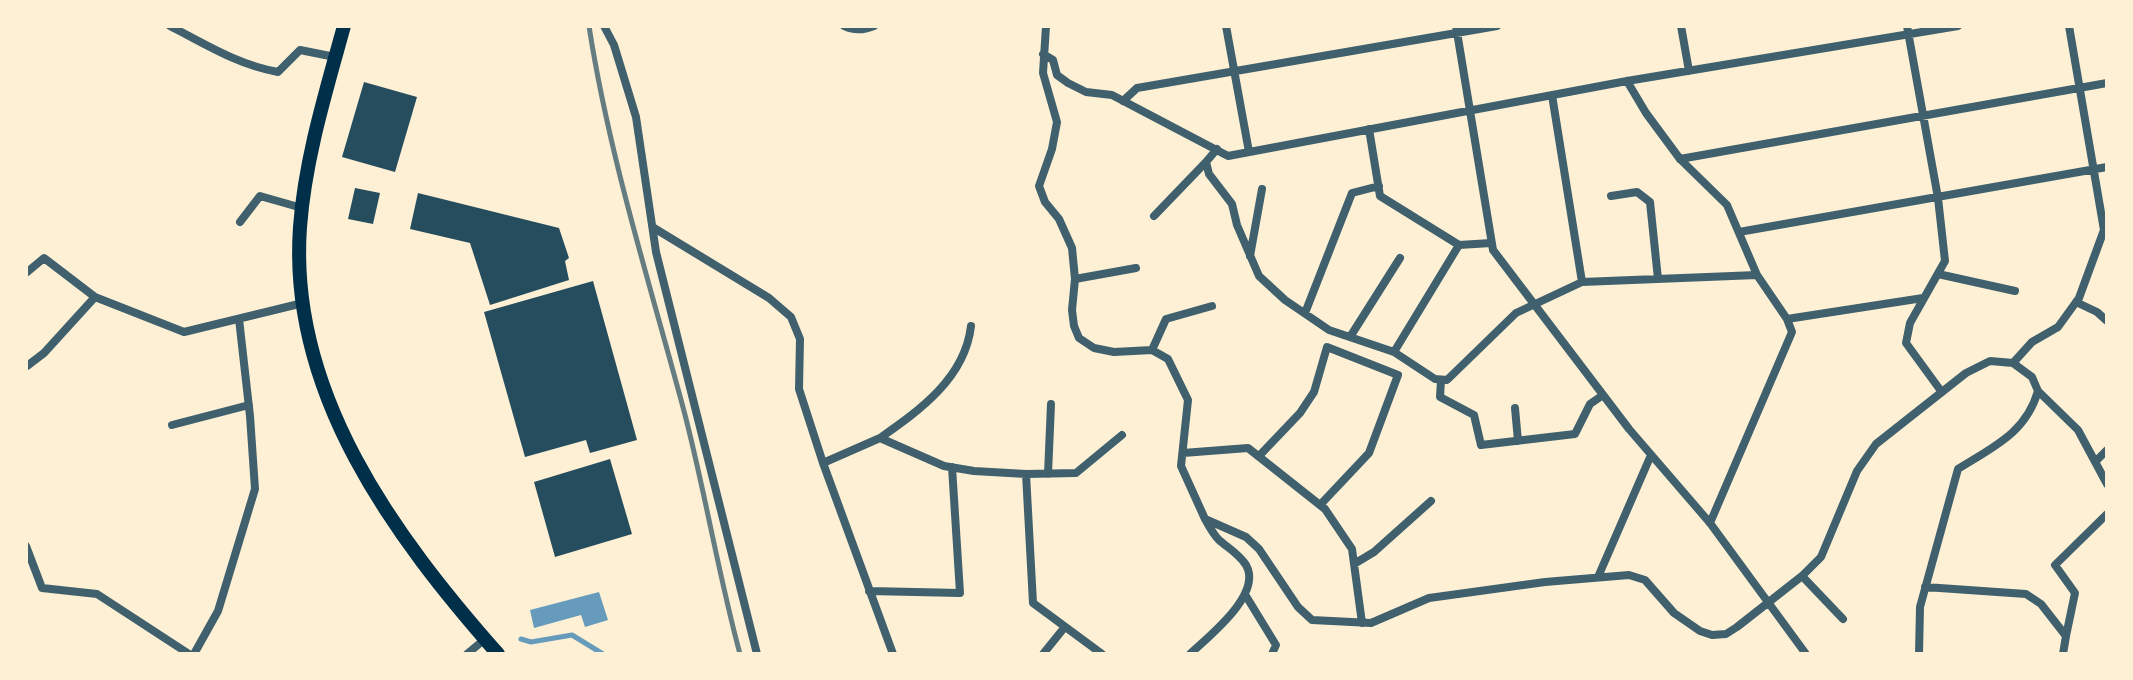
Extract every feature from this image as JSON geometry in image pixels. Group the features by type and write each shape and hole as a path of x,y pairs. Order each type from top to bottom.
{"main road":[{"path":"344,26 315,140 302,208 299,255 313,361 326,398 362,469 417,556 498,654"}],"street":[{"path":"170,26 221,53 258,68 278,72 300,50 335,57"},
{"path":"604,26 614,45 636,117 656,252 757,654"},
{"path":"844,26 849,29 874,26"},
{"path":"1046,26 1043,73 1057,122 1052,149 1039,186 1072,248 1075,279 1072,310 1079,338 1094,348 1114,352 1152,350 1168,359 1188,400 1181,466 1216,538 1248,568 1246,596 1190,654"},
{"path":"1226,26 1249,152"},
{"path":"1123,101 1137,88 1457,29 1497,26"},
{"path":"1681,26 1689,71"},
{"path":"1043,54 1053,60 1057,75 1068,83 1086,92 1112,95 1228,156 1908,30 1958,26"},
{"path":"2013,363 2032,342 2058,327 2076,302 2104,230 2069,26"},
{"path":"1457,29 1493,250 1603,395 1710,523 1806,654"},
{"path":"1908,30 1938,198 1945,261 1910,323 1906,343 1941,391"},
{"path":"1627,81 1680,159 1727,205 1757,275 1787,319 1792,332 1710,523"},
{"path":"1680,159 2107,83"},
{"path":"1552,95 1582,282"},
{"path":"1369,129 1380,196 1459,245 1491,243"},
{"path":"1154,216 1217,149"},
{"path":"1206,162 1209,174 1232,204 1259,276 1329,330 1394,352 1435,379 1447,380 1516,313 1582,282 1757,275"},
{"path":"1739,232 2107,167"},
{"path":"1305,313 1352,193 1379,186"},
{"path":"1250,257 1262,189"},
{"path":"1611,196 1637,192 1650,202 1658,279"},
{"path":"240,222 260,196 302,208"},
{"path":"654,228 769,298 791,317 800,339 799,389 893,654"},
{"path":"1394,352 1459,245"},
{"path":"26,273 44,258 95,297 184,332 303,303"},
{"path":"1350,337 1400,258"},
{"path":"1075,279 1136,268"},
{"path":"1938,274 2015,291"},
{"path":"27,366 44,353 95,297"},
{"path":"1787,319 1923,298"},
{"path":"2076,302 2097,312 2107,321"},
{"path":"1152,350 1166,319 1212,306"},
{"path":"26,546 42,588 97,594 192,654 218,611 255,489 239,319"},
{"path":"823,463 880,438 920,410 947,381 969,347 971,326"},
{"path":"1259,456 1300,413 1314,392 1327,347 1398,375 1369,453 1320,505"},
{"path":"1205,519 1246,537 1259,549 1298,607 1312,620 1371,623 1429,598 1629,575 1645,580 1674,613 1700,631 1712,635 1726,634 1802,576 1821,557 1857,471 1876,444 1941,391 1990,361 2013,363 2032,377 2038,391 2078,430 2107,484"},
{"path":"1441,380 1440,397 1474,415 1481,445 1575,434 1590,404 1603,395"},
{"path":"1919,654 1920,607 1958,469 2016,432 2034,406 2038,391"},
{"path":"1048,474 1051,404"},
{"path":"172,425 249,405"},
{"path":"1515,408 1518,441"},
{"path":"880,438 952,467 1048,474 1076,473 1122,435"},
{"path":"1183,453 1248,448 1325,509 1352,549 1362,623"},
{"path":"2096,461 2107,450"},
{"path":"1598,577 1651,455"},
{"path":"869,591 960,593 952,467"},
{"path":"1026,474 1033,603 1102,654"},
{"path":"1354,564 1374,552 1431,501"},
{"path":"2063,654 2075,593 2055,565 2107,514"},
{"path":"1802,576 1843,619"},
{"path":"1925,587 2026,594 2041,604 2066,636"},
{"path":"1246,596 1276,645 1272,654"},
{"path":"1043,654 1064,628"},
{"path":"467,654 485,639"}],"water":[{"path":"599,592 608,620 585,627 581,615 534,628 530,610"}],"building":[{"path":"364,82 417,97 395,172 342,157"},
{"path":"355,188 380,193 373,224 348,219"},
{"path":"418,193 559,228 569,258 565,261 569,280 490,305 470,243 410,229"},
{"path":"593,281 637,440 590,453 586,440 525,457 484,312"},
{"path":"610,459 632,534 555,557 534,482"}],"waterway":[{"path":"521,639 531,642 572,635 603,654"}],"railway":[{"path":"589,26 619,171 684,411 740,654"}]}
